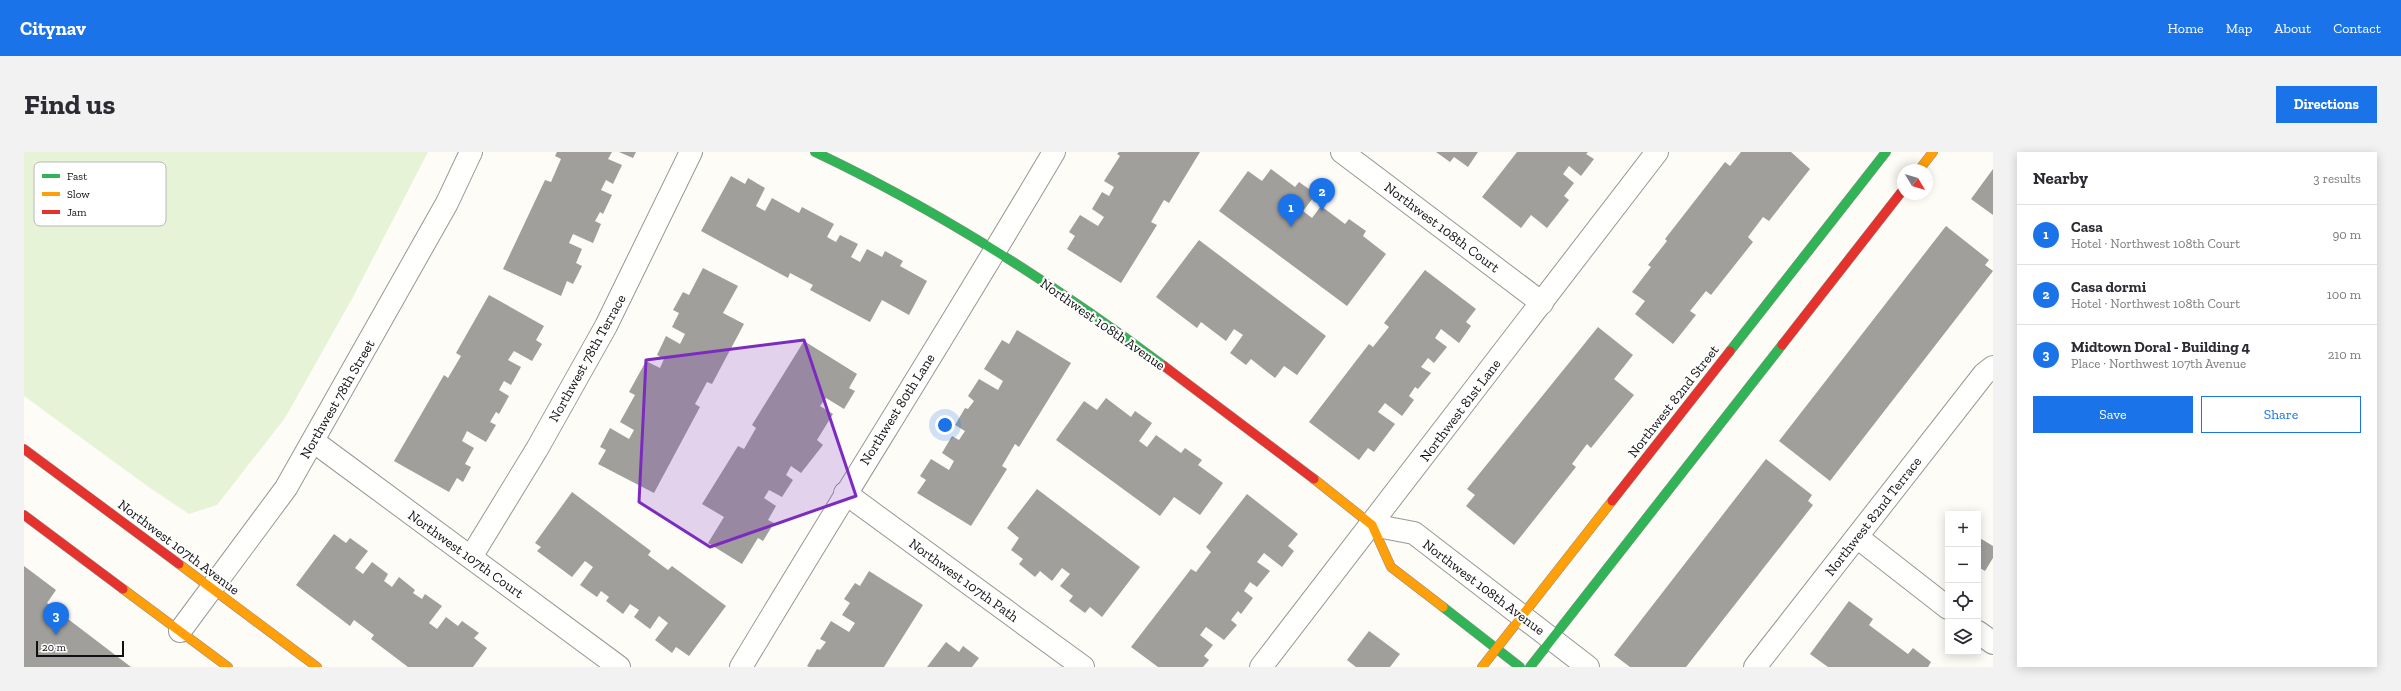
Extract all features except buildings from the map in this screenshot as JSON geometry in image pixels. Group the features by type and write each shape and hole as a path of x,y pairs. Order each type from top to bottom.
{"street":[{"name":"Northwest 78th Street","path":"180,631 212,590 286,488 447,203 471,152"},
{"name":"Northwest 78th Terrace","path":"471,557 537,449 606,326 691,152"},
{"name":"Northwest 108th Avenue","path":"815,152 872,179 1029,272 1145,352 1278,451 1372,525 1414,533 1588,667"},
{"name":"Northwest 80th Lane","path":"741,667 845,493 995,252 1054,152"},
{"name":"Northwest 108th Court","path":"1342,152 1542,303"},
{"name":"Northwest 81st Lane","path":"1261,667 1372,525 1657,152"},
{"name":"Northwest 82nd Street","path":"1482,667 1886,152"},
{"path":"1924,164 1933,152"},
{"path":"1530,667 1897,198"},
{"name":"Northwest 82nd Terrace","path":"1755,667 1984,374 1993,366"},
{"name":"Northwest 107th Court","path":"313,441 619,667"},
{"name":"Northwest 107th Avenue","path":"24,449 317,667"},
{"name":"Northwest 107th Path","path":"845,493 1083,667"},
{"path":"24,515 228,667"},
{"name":"Northwest 108th Avenue","path":"1372,525 1391,567 1520,667"},
{"path":"1857,537 1945,606"},
{"path":"1981,634 1993,643"}],"highlighted area":[{"path":"804,340 856,496 710,547 639,502 646,360"}],"green space":[{"path":"24,152 428,152 353,297 285,418 217,505 189,514 150,488 24,396"}],"traffic: fast":[{"path":"815,152 906,199 995,250 1081,307 1164,366"},
{"path":"1730,351 1886,152"},
{"path":"1530,667 1782,345"},
{"path":"1443,607 1520,667"}],"traffic: slow":[{"path":"1924,164 1933,152"},
{"path":"1314,479 1372,525 1391,567 1443,607"},
{"path":"1482,667 1612,501"},
{"path":"179,564 317,667"},
{"path":"123,589 228,667"}],"traffic: jam":[{"path":"1782,345 1897,198"},
{"path":"1612,501 1730,351"},
{"path":"1164,366 1314,479"},
{"path":"24,449 179,564"},
{"path":"24,515 123,589"}],"place":[{"name":"Casa dormi","path":"1322,211"},
{"name":"Casa","path":"1291,227"},
{"name":"Midtown Doral - Building 4","path":"56,635"}]}
